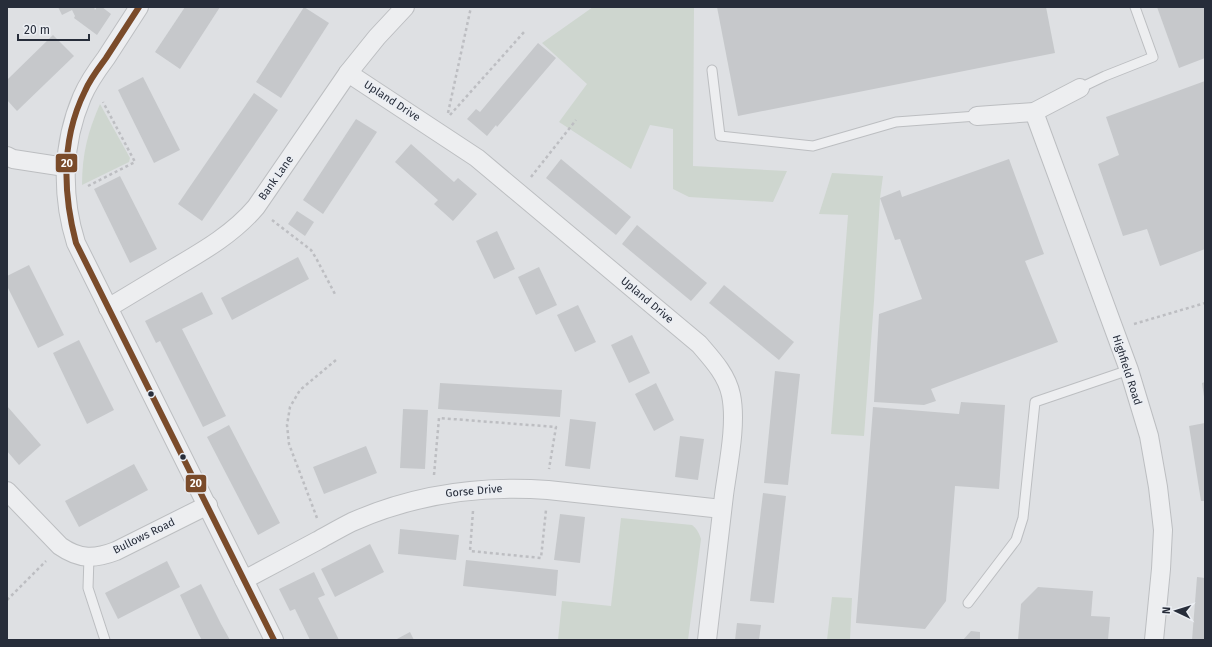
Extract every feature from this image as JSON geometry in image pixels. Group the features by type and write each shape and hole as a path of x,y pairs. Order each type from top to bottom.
{"street":[{"path":"139,7 91,80 82,97 74,119 65,167 68,211 76,243 274,640"},
{"name":"Bank Lane","path":"108,308 218,242 236,228 256,207 348,73 377,37 405,7"},
{"name":"Upland Drive","path":"348,73 477,158 699,344 712,358 724,375 731,394 734,417 722,509 708,640"},
{"path":"977,116 1034,112 1080,88"},
{"name":"Highfield Road","path":"1034,112 1129,370 1149,436 1158,487 1163,530 1161,570 1154,640"},
{"path":"7,156 13,159 65,167"},
{"name":"Gorse Drive","path":"244,580 351,522 389,508 433,495 475,489 523,488 722,509"},
{"name":"Bullows Road","path":"7,491 60,546 70,552 89,557 103,556 208,505"}],"lane":[{"path":"1080,88 1105,76 1153,57 1135,7"},
{"path":"712,70 720,136 813,146 896,122 977,116"},
{"path":"968,603 1016,540 1023,518 1035,402 1129,370"},
{"path":"89,557 88,588 105,640"}],"path":[{"path":"471,7 447,118 525,31"},
{"path":"66,197 135,162 91,80"},
{"path":"518,193 576,120"},
{"path":"256,207 311,250 336,296"},
{"path":"1114,330 1205,303"},
{"path":"325,537 289,444 287,425 290,407 300,390 336,360"},
{"path":"433,495 439,418 556,427 547,490 541,558 470,551 475,489"},
{"path":"7,600 60,546"}],"shaded area":[{"path":"593,7 694,7 693,166 787,171 773,202 689,197 673,189 673,129 650,125 631,169 559,122 587,84 542,43"},
{"path":"100,104 130,158 129,162 82,185 86,143"},
{"path":"832,173 883,176 880,198 864,436 831,434 848,215 819,214"},
{"path":"621,518 692,525 699,533 701,539 688,640 558,640 562,601 611,606"},
{"path":"832,597 852,598 850,640 827,640"}],"building":[{"path":"58,7 94,7 95,10 97,7 102,7 111,14 97,35 74,18 75,16 72,10 62,15"},
{"path":"185,7 220,7 180,69 155,52"},
{"path":"304,7 329,23 281,98 256,82"},
{"path":"717,7 1046,7 1055,53 738,116"},
{"path":"1157,7 1205,7 1205,58 1179,68"},
{"path":"53,35 74,56 17,111 7,100 7,80"},
{"path":"538,43 556,58 497,127 496,125 487,136 467,119 476,109 480,112"},
{"path":"143,77 180,150 154,163 118,90"},
{"path":"1205,81 1205,249 1160,266 1147,229 1123,236 1098,164 1119,155 1106,117"},
{"path":"254,93 278,110 202,221 178,204"},
{"path":"356,119 377,132 323,214 303,200"},
{"path":"411,144 454,182 458,178 477,194 453,221 434,204 438,200 395,162"},
{"path":"561,159 631,217 616,235 546,178"},
{"path":"1009,159 1044,254 1025,261 1058,342 931,389 936,401 924,405 874,402 879,314 922,299 900,239 895,240 880,198 900,190 902,197"},
{"path":"120,176 157,249 130,263 94,189"},
{"path":"297,211 314,222 305,236 288,224"},
{"path":"637,225 707,283 691,301 622,244"},
{"path":"497,231 515,269 494,279 476,241"},
{"path":"298,257 309,279 232,320 221,298"},
{"path":"29,265 64,335 38,348 7,286 7,276"},
{"path":"539,267 557,305 536,315 518,277"},
{"path":"724,285 794,342 779,360 709,303"},
{"path":"202,292 213,314 182,329 226,416 203,427 160,341 156,343 145,321"},
{"path":"578,305 596,342 575,352 557,315"},
{"path":"632,335 650,373 629,383 611,345"},
{"path":"79,340 114,410 87,424 53,353"},
{"path":"775,371 800,374 788,485 764,483"},
{"path":"1205,382 1205,397 1204,397 1202,383"},
{"path":"440,383 562,390 560,417 438,409"},
{"path":"656,383 674,420 654,431 635,394"},
{"path":"961,402 1005,405 999,489 955,486 946,601 925,629 856,623 873,407 959,414"},
{"path":"7,406 41,445 19,465 7,451"},
{"path":"403,409 428,410 425,469 400,468"},
{"path":"570,419 596,422 590,469 565,466"},
{"path":"1205,423 1205,501 1201,501 1189,426"},
{"path":"229,425 280,523 258,535 207,437"},
{"path":"680,436 704,439 698,480 675,477"},
{"path":"366,446 377,473 324,494 313,467"},
{"path":"134,464 148,490 79,527 65,501"},
{"path":"763,493 786,496 774,603 750,601"},
{"path":"560,514 585,517 580,563 554,560"},
{"path":"400,529 459,535 456,560 398,554"},
{"path":"370,544 384,572 335,597 321,569"},
{"path":"466,560 558,570 556,596 463,586"},
{"path":"167,561 180,587 118,619 105,593"},
{"path":"314,572 325,595 318,598 339,640 310,640 295,609 290,611 279,589"},
{"path":"1197,577 1205,578 1205,640 1192,640"},
{"path":"201,584 230,640 202,640 199,635 180,595"},
{"path":"1038,587 1093,591 1091,616 1110,617 1108,640 1018,640 1021,604"},
{"path":"737,623 761,625 759,640 735,640"},
{"path":"971,631 980,632 980,640 963,640"},
{"path":"410,632 414,640 395,640"}],"transit line":[{"name":"20","path":"139,7 92,78 77,109 68,147 67,166 69,205 76,243 274,640"}]}
